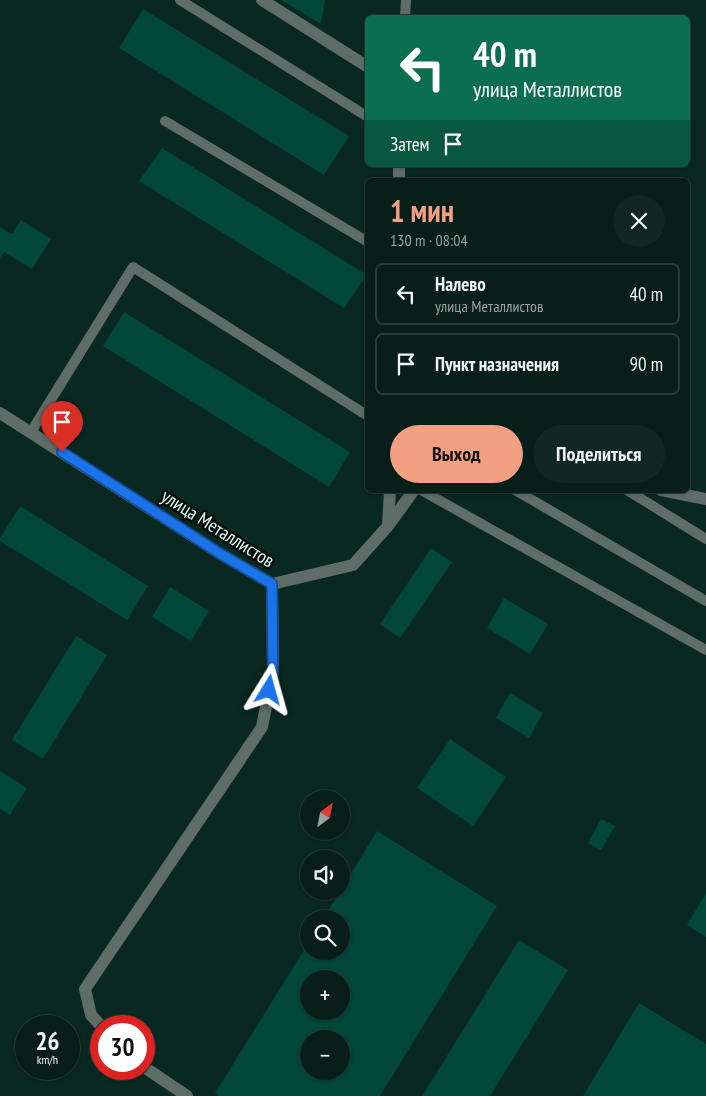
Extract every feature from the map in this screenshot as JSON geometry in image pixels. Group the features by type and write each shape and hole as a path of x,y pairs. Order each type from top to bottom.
{"street":[{"path":"262,0 365,65"},
{"name":"улица Металлистов","path":"0,413 219,553 272,584 353,565 388,526 412,493"},
{"path":"388,526 390,493"},
{"path":"676,493 706,499"},
{"path":"91,1015 84,989 262,727 273,671 272,584"},
{"path":"155,1074 187,1096"}],"lane":[{"path":"180,0 365,115"},
{"path":"405,15 406,0"},
{"path":"165,121 365,240"},
{"path":"31,432 133,267 365,414"},
{"path":"426,493 706,650"},
{"path":"520,493 706,601"},
{"path":"632,493 706,539"}],"building":[{"path":"281,0 325,0 321,24"},
{"path":"143,9 349,136 324,175 119,48"},
{"path":"162,148 365,274 365,278 344,308 139,181"},
{"path":"21,220 51,239 32,269 4,252 0,258 0,227 12,234"},
{"path":"124,312 350,452 329,487 103,346"},
{"path":"20,506 148,586 127,620 0,541"},
{"path":"431,548 452,562 400,638 380,624"},
{"path":"170,587 209,611 191,641 152,617"},
{"path":"504,598 548,624 530,654 487,628"},
{"path":"76,636 107,655 43,759 12,740"},
{"path":"510,693 543,713 529,738 496,718"},
{"path":"450,739 506,777 473,826 417,788"},
{"path":"0,771 27,788 10,815 0,809"},
{"path":"601,819 615,826 601,850 588,843"},
{"path":"377,831 497,906 380,1096 219,1096 215,1093 300,956 300,960 350,960 350,910 329,910 335,900 350,900 350,875"},
{"path":"706,893 706,937 687,925"},
{"path":"519,940 568,970 490,1096 422,1096"},
{"path":"639,1003 706,1044 706,1096 583,1096"}],"route":[{"path":"62,452 219,553 272,584 273,671 269,690"}]}
